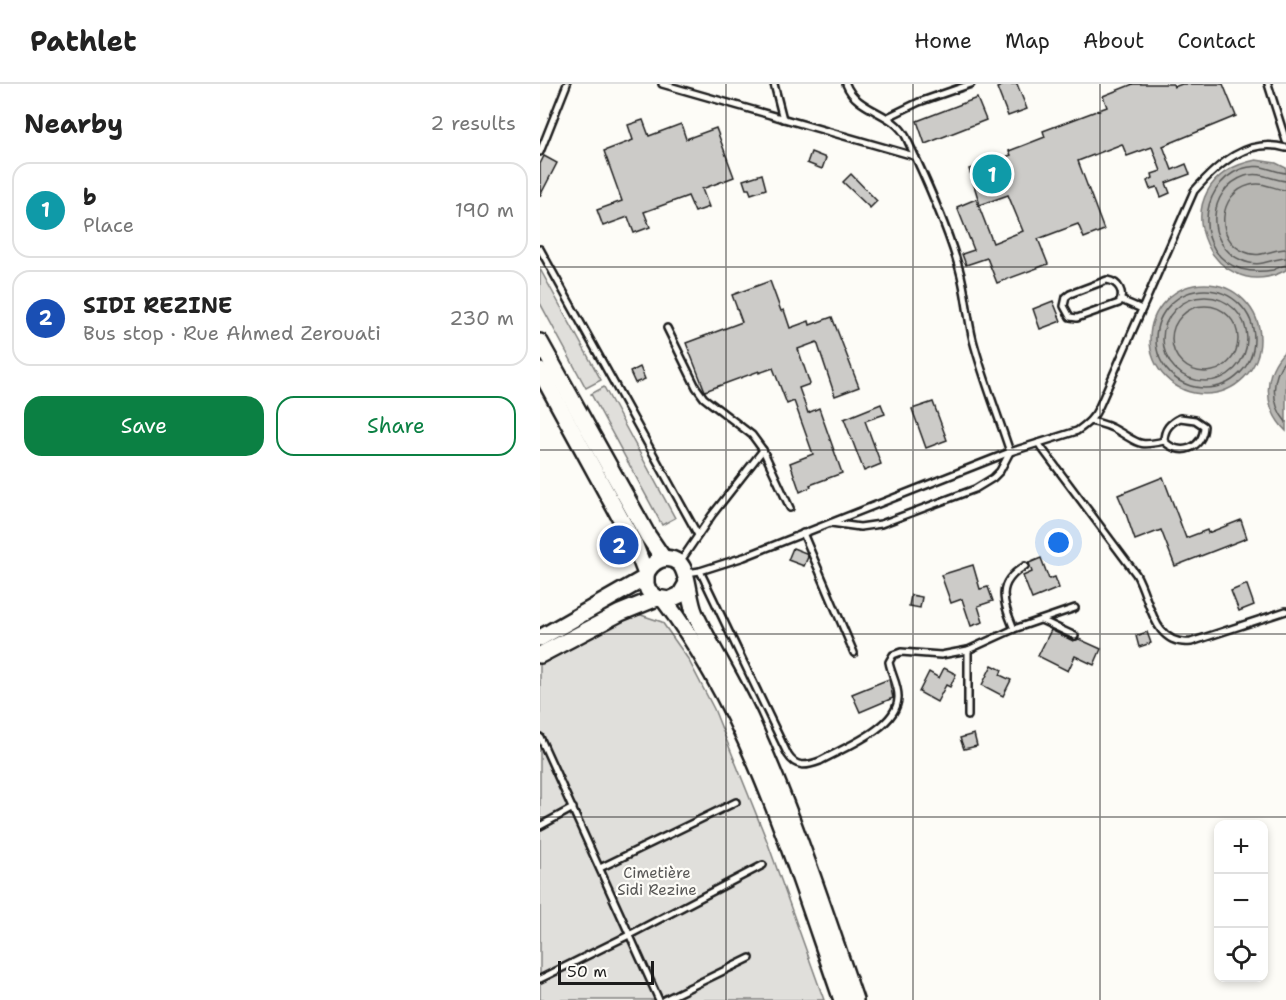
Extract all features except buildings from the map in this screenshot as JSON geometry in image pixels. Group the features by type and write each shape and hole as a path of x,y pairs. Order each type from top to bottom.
{"main road":[{"path":"540,342 648,536 663,558 688,573"},
{"path":"540,371 634,543 646,576 648,590 660,599 691,639 716,682 750,753 788,846 842,1000"},
{"path":"540,638 646,576 653,564 663,558"},
{"path":"540,655 620,613 660,599 669,600 680,596 688,573"},
{"path":"688,573 690,603 728,673 766,754 855,1000"}],"lane":[{"path":"540,152 567,84"},
{"path":"662,84 914,156"},
{"path":"774,84 783,119"},
{"path":"829,522 850,527 871,526 975,489 1000,471 1010,452 972,338 959,267 931,193 898,125 857,100 846,84"},
{"path":"888,117 911,105 971,84"},
{"path":"1268,84 1286,141"},
{"path":"688,573 744,557 1010,452 1077,431 1090,421 1099,407 1194,191 1209,174 1228,159 1245,150 1263,145 1286,148"},
{"path":"540,249 698,535"},
{"path":"1107,280 1116,283 1119,287 1121,300 1116,306 1076,319 1069,315 1064,306 1066,297 1070,294 1107,280"},
{"path":"1121,300 1142,309"},
{"path":"667,328 696,387 704,398 737,422 764,450 790,508"},
{"path":"1180,418 1195,420 1204,426 1200,442 1186,450 1177,450 1164,441 1164,434 1168,427 1180,418"},
{"path":"1090,421 1116,429 1136,443 1149,444 1164,441"},
{"path":"1038,443 1136,574 1159,628 1170,639 1184,643 1191,642 1286,611"},
{"path":"764,450 698,535 688,573 790,759 799,765 820,760 888,721 893,715 898,699 898,691 889,662 893,655 901,652 942,655 968,650 1014,629 1075,608"},
{"path":"802,533 854,653"},
{"path":"1014,629 1003,604 1003,596 1006,583 1013,572 1025,566"},
{"path":"1041,620 1075,636"},
{"path":"968,650 968,716"},
{"path":"540,737 659,1000"},
{"path":"600,868 736,802"},
{"path":"540,826 573,808"},
{"path":"540,979 763,865"},
{"path":"664,1000 750,958"}],"green space":[{"path":"540,269 601,380 586,388 540,303"},
{"path":"604,387 675,518 662,525 591,394"},
{"name":"Cimetière Sidi Rezine","path":"635,613 662,622 688,659 714,709 767,841 824,1000 540,1000 540,662"}],"water":[{"path":"1256,160 1276,163 1286,168 1286,270 1259,278 1235,273 1216,258 1205,238 1201,214 1207,191 1225,172"},
{"path":"1205,284 1226,288 1244,300 1256,318 1260,339 1256,360 1244,378 1226,390 1205,394 1184,390 1166,378 1154,360 1150,339 1154,318 1166,300 1184,288"},
{"path":"1286,350 1286,431 1273,412 1268,390 1273,369"}],"place":[{"name":"b","path":"992,174"},
{"name":"SIDI REZINE","path":"619,545"}]}
